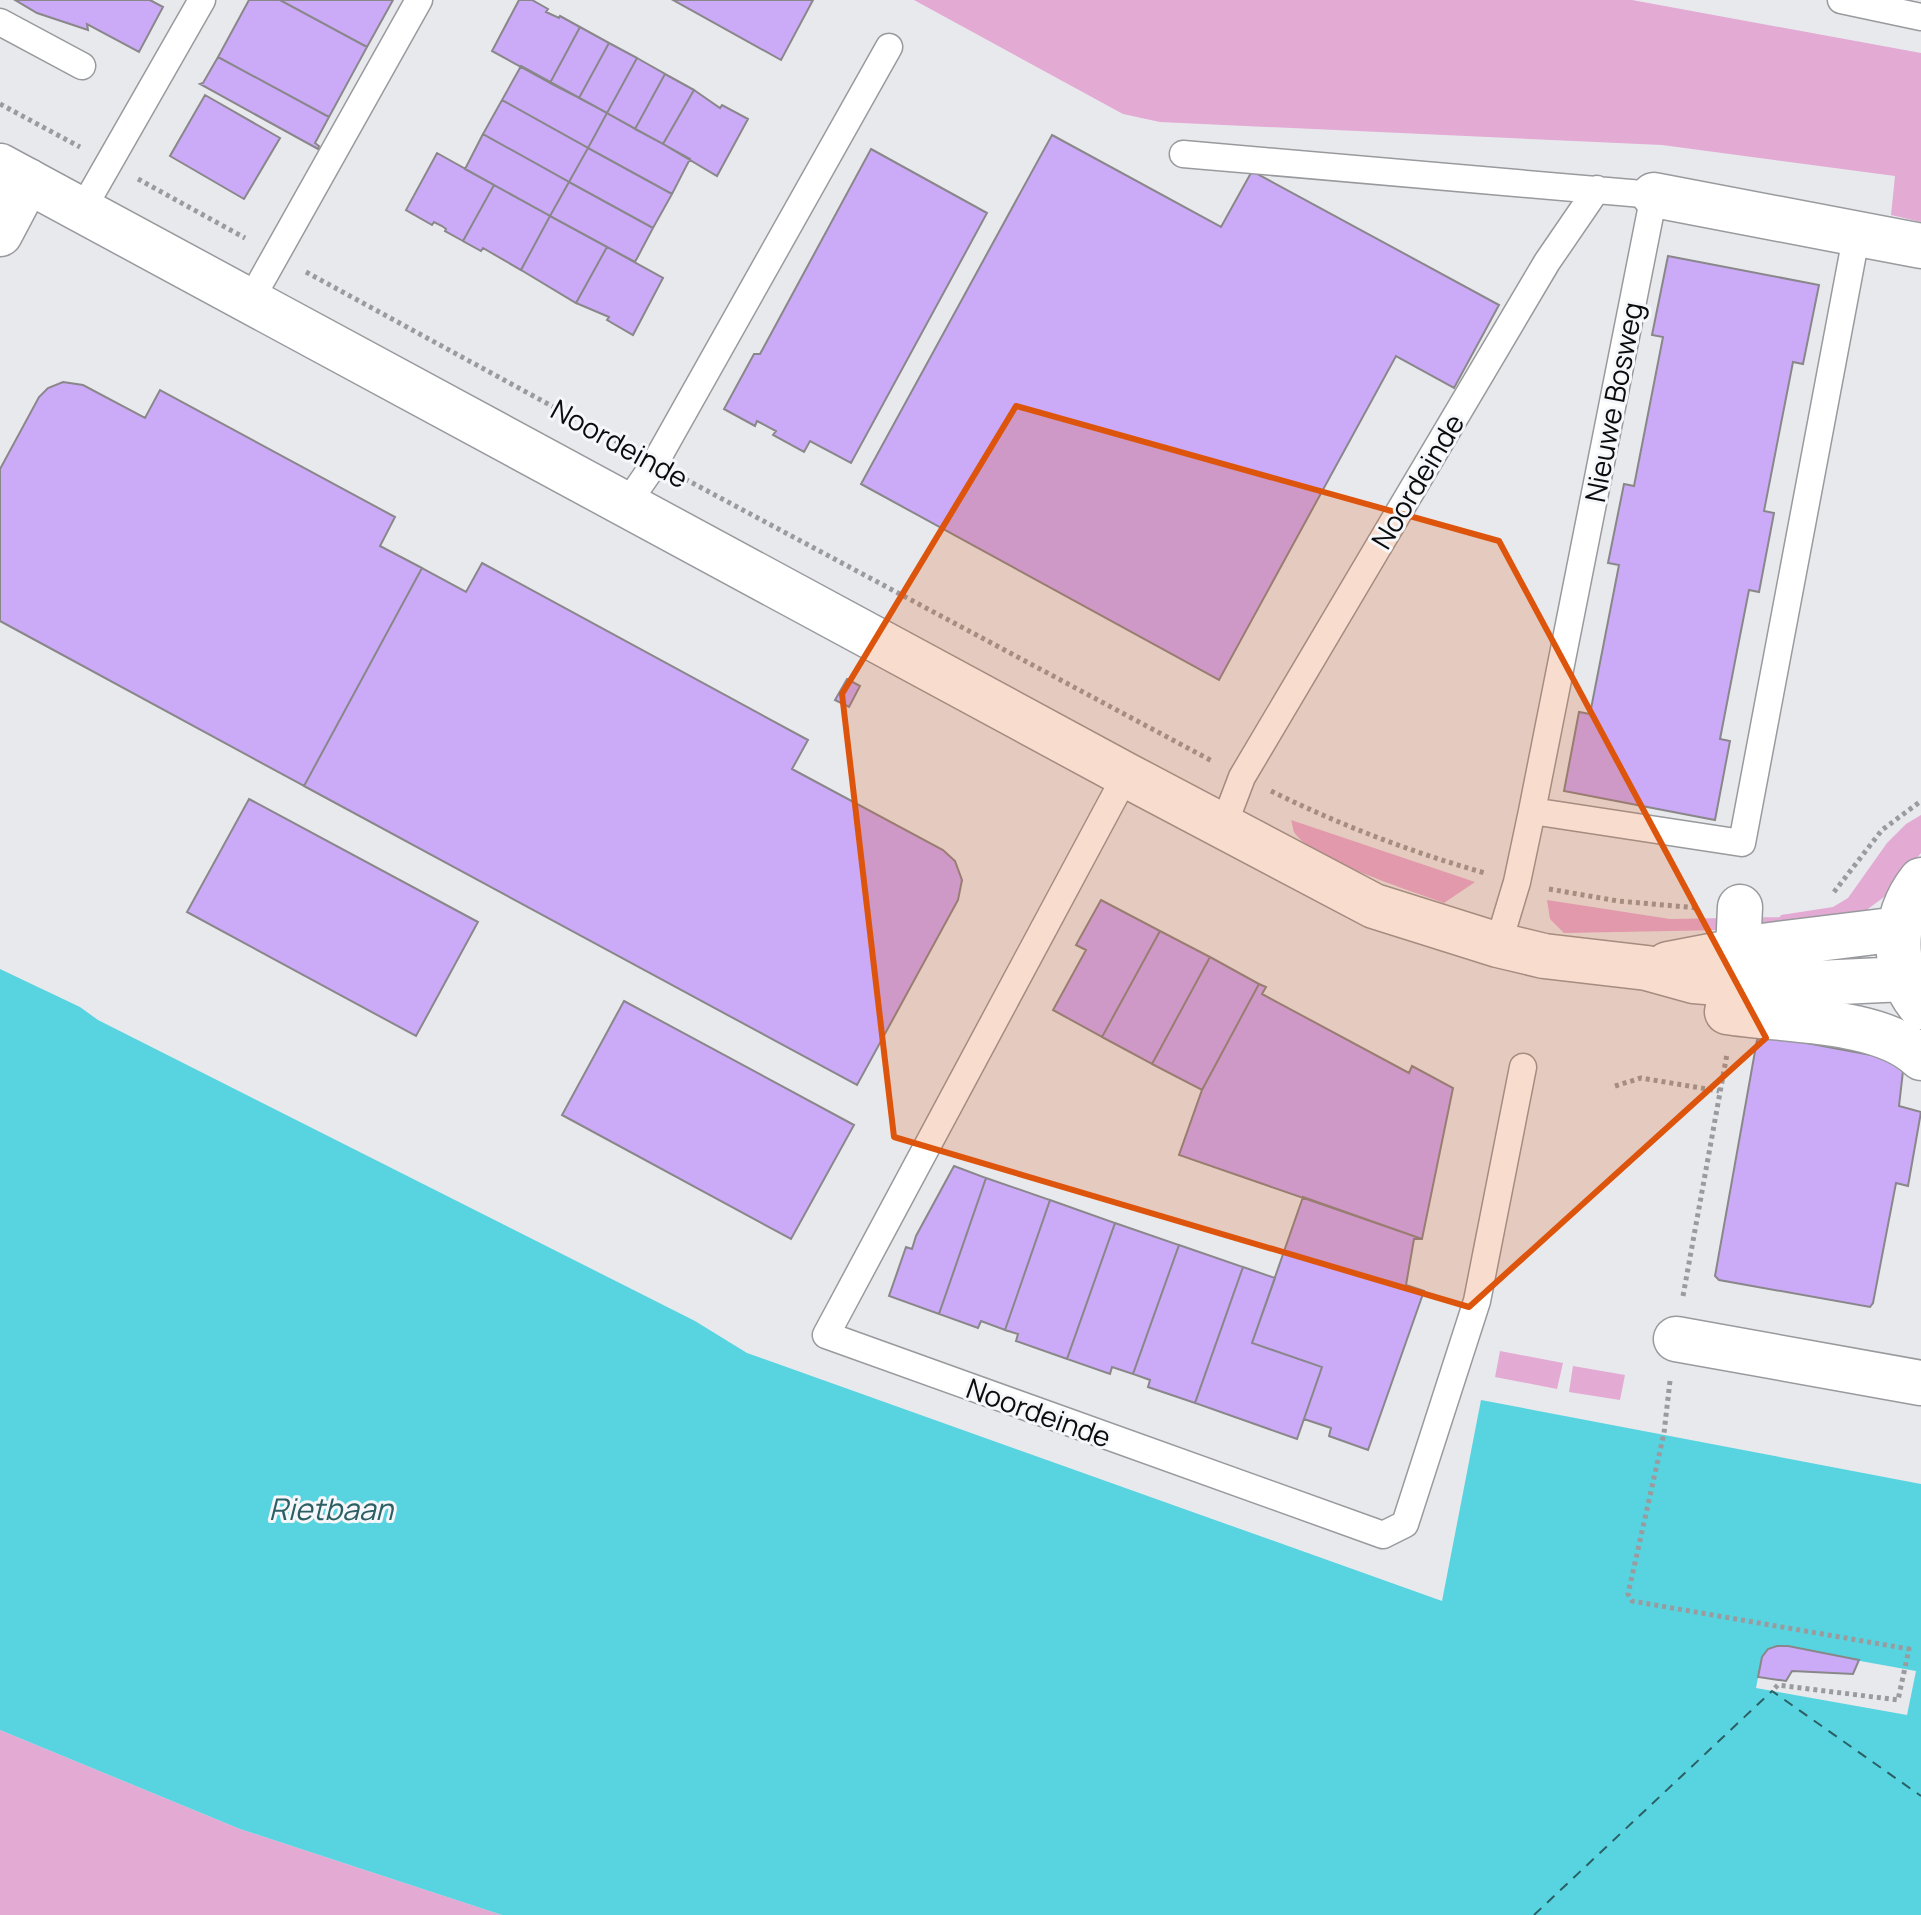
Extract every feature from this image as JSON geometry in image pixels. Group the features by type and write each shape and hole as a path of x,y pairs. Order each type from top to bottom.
{"main road":[{"name":"Noordeinde","path":"14,173 1374,906 1498,945 1544,956 1647,968 1754,986 1913,993"},
{"path":"0,234 14,173"},
{"path":"1654,195 1921,246"},
{"path":"1913,993 1899,954 1899,929 1910,897 1921,880"},
{"path":"1740,907 1739,983 1909,1047 1921,1058"},
{"name":"Noordeinde","path":"1739,983 1899,929"},
{"path":"1676,1339 1921,1383"}],"lane":[{"path":"82,210 202,0"},
{"path":"250,301 419,0"},
{"path":"1841,0 1921,17"},
{"path":"0,22 82,66"},
{"path":"626,505 655,463 889,47"},
{"path":"1183,154 1654,195"},
{"name":"Noordeinde","path":"1223,827 1242,777 1547,262 1597,189"},
{"name":"Nieuwe Bosweg","path":"1498,945 1517,882 1532,811 1654,195"},
{"path":"1532,811 1742,843 1857,232"},
{"name":"Noordeinde","path":"1126,775 826,1335 1383,1535 1405,1524 1477,1301 1523,1067"}],"path":[{"name":"Noordeinde","path":"0,104 655,463 1242,777 1325,817 1429,857 1556,891 1678,907 1740,907"},
{"path":"1832,894 1882,830 1921,801"},
{"path":"1739,983 1676,1339 1664,1433 1628,1594 1632,1601 1909,1649 1898,1700 1778,1685 1772,1691"},
{"path":"1615,1086 1641,1078 1719,1091"}],"highlighted area":[{"path":"1016,406 1499,541 1766,1038 1469,1307 894,1137 842,694"}],"shaded area":[{"path":"914,0 1632,0 1921,53 1921,222 1891,215 1895,176 1662,145 1160,122 1123,114"},
{"path":"1921,815 1921,853 1884,897 1860,915 1778,929 1564,933 1550,919 1547,900 1670,919 1780,917 1833,907 1848,898 1887,843 1906,824"},
{"path":"1291,820 1475,882 1444,903 1363,873 1320,853 1294,832"},
{"path":"1500,1351 1563,1363 1557,1389 1495,1377"},
{"path":"1573,1366 1625,1375 1620,1400 1569,1392"},
{"path":"0,1730 240,1829 502,1915 0,1915"}],"water":[{"name":"Rietbaan","path":"0,969 695,1321 747,1353 1442,1601 1481,1400 1921,1484 1921,1915 502,1915 240,1829 0,1730"}],"pier":[{"path":"1777,1646 1916,1671 1907,1715 1756,1688 1762,1657 1768,1649"}],"building":[{"path":"15,0 150,0 163,7 139,52 87,24 88,30 37,13"},
{"path":"249,0 280,0 367,47 329,117 218,57"},
{"path":"280,0 393,0 367,47"},
{"path":"519,0 532,0 548,9 546,12 580,27 550,83 492,51"},
{"path":"673,0 813,0 781,60"},
{"path":"580,27 609,43 579,98 550,83"},
{"path":"609,43 637,58 607,113 579,98"},
{"path":"218,57 329,117 315,143 318,149 200,84"},
{"path":"637,58 665,74 635,129 607,113"},
{"path":"521,66 607,113 588,148 502,100"},
{"path":"665,74 694,90 663,144 635,129"},
{"path":"694,90 720,108 722,105 748,119 717,176 663,144"},
{"path":"205,95 280,138 244,199 170,156"},
{"path":"502,100 588,148 569,182 483,134"},
{"path":"607,113 690,159 672,194 588,148"},
{"path":"483,134 569,182 550,216 465,169"},
{"path":"1052,135 1221,227 1252,171 1499,305 1454,388 1396,356 1219,680 861,484"},
{"path":"588,148 672,194 653,228 569,182"},
{"path":"871,149 987,213 851,463 810,441 804,452 773,435 776,431 757,421 755,426 724,409 754,354 760,354"},
{"path":"437,153 494,185 463,241 442,226 434,222 432,225 406,210"},
{"path":"569,182 653,228 635,262 550,216"},
{"path":"494,185 550,216 521,270 483,248 481,251 463,241"},
{"path":"550,216 607,247 576,303 521,270"},
{"path":"607,247 663,278 633,335 607,320 609,317 576,303"},
{"path":"1668,256 1819,285 1803,364 1793,362 1764,511 1774,513 1759,592 1749,590 1720,739 1730,741 1715,820 1564,791 1579,712 1590,714 1619,565 1608,563 1624,484 1634,486 1663,337 1652,335"},
{"path":"63,382 83,385 145,418 160,390 395,517 380,546 422,568 304,786 0,621 0,469 39,397 48,388"},
{"path":"482,563 808,740 792,769 943,850 955,861 962,880 958,900 857,1085 304,786 422,568 466,592"},
{"path":"847,679 860,686 849,707 835,700"},
{"path":"249,799 478,922 416,1036 187,912"},
{"path":"1101,900 1160,931 1102,1037 1053,1010 1086,950 1076,945"},
{"path":"1160,931 1210,957 1152,1064 1102,1037"},
{"path":"1210,957 1259,984 1202,1090 1152,1064"},
{"path":"1259,984 1266,987 1262,994 1409,1073 1412,1066 1453,1088 1422,1239 1179,1155 1202,1090"},
{"path":"624,1001 854,1125 791,1239 562,1115"},
{"path":"1764,1035 1898,1060 1903,1071 1899,1106 1921,1112 1908,1186 1896,1183 1870,1307 1719,1280 1715,1276 1757,1040"},
{"path":"954,1166 986,1178 939,1314 889,1296 906,1247 912,1249"},
{"path":"986,1178 1050,1200 1005,1330 981,1321 978,1328 939,1314"},
{"path":"1303,1197 1422,1239 1414,1239 1406,1285 1424,1291 1368,1450 1329,1436 1331,1428 1304,1419 1322,1367 1252,1343"},
{"path":"1050,1200 1115,1223 1067,1359 1016,1341 1018,1334 1005,1330"},
{"path":"1115,1223 1179,1245 1133,1374 1112,1367 1110,1374 1067,1359"},
{"path":"1179,1245 1243,1267 1195,1403 1148,1387 1150,1380 1133,1374"},
{"path":"1243,1267 1275,1278 1252,1343 1322,1367 1297,1439 1195,1403"},
{"path":"1777,1646 1859,1660 1853,1674 1792,1671 1786,1681 1758,1677 1762,1657 1768,1649"}],"ferry route":[{"path":"1534,1915 1772,1691 1921,1796"}]}
